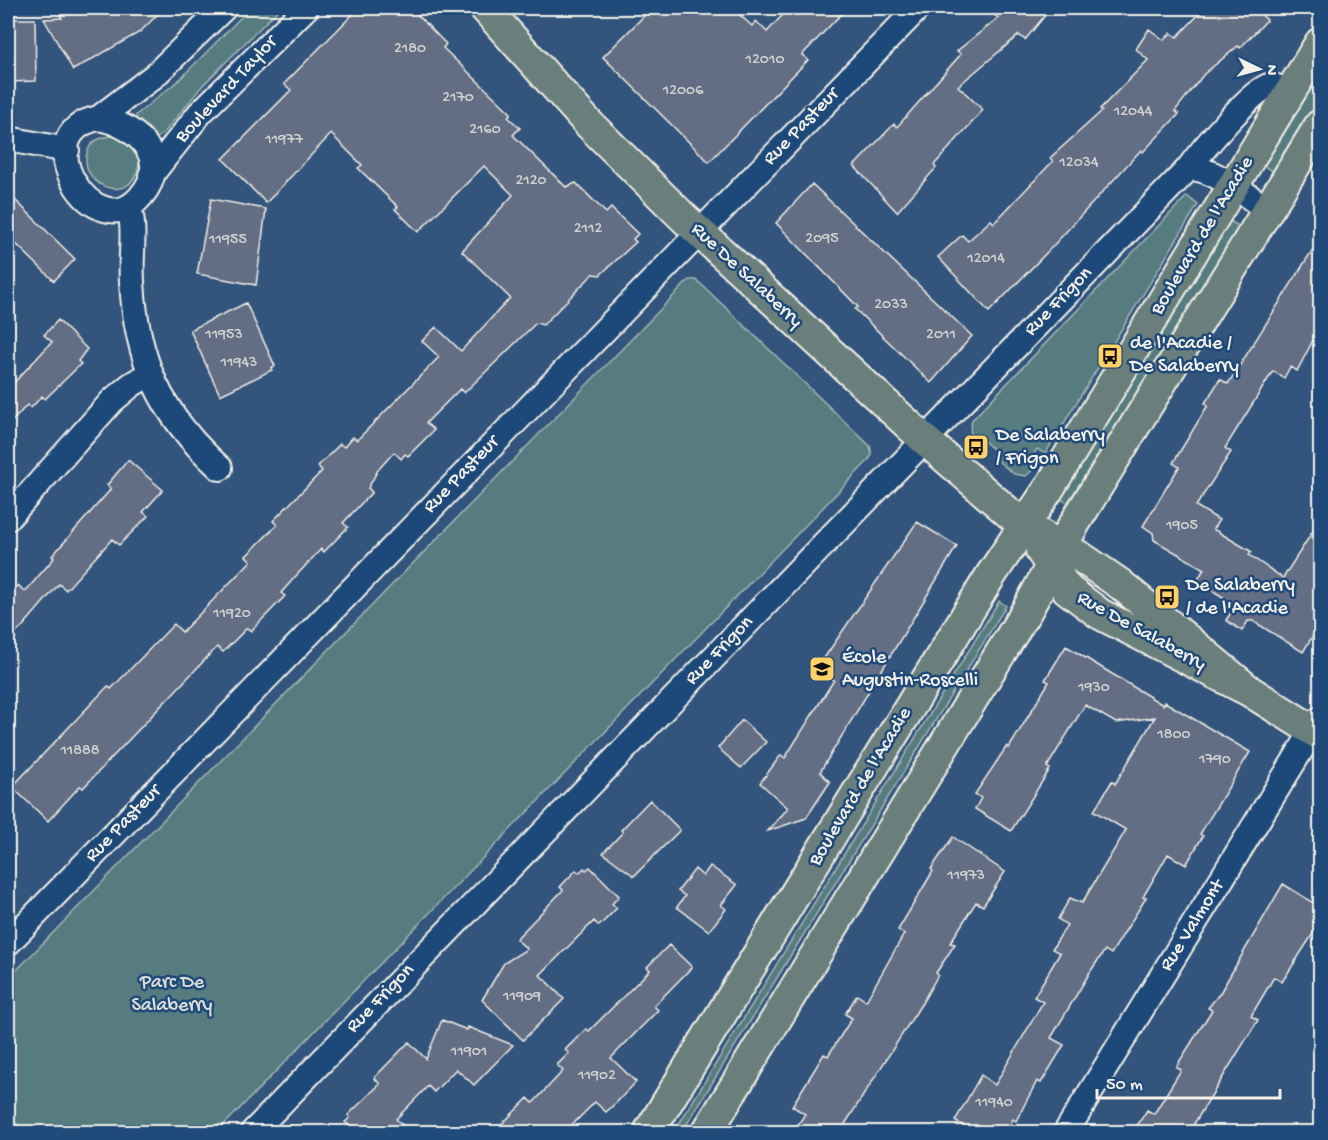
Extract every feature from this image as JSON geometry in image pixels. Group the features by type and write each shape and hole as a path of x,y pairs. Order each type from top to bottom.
{"main road":[{"name":"Rue De Salaberry","path":"485,8 588,123 699,233 926,441 1056,556 1067,590 1101,614 1318,728"},
{"name":"Boulevard de l'Acadie","path":"649,1132 1320,44"},
{"name":"Boulevard de l'Acadie","path":"707,1132 1027,610 1056,556 1320,125"}],"street":[{"path":"99,118 124,126 142,140 152,158 151,175 145,191 129,207 107,208 91,202 82,195 69,176 67,150 78,129 85,123 99,118 154,76 224,8"},
{"name":"Boulevard Taylor","path":"151,175 200,113 306,8"},
{"name":"Rue Pasteur","path":"8,943 918,8"},
{"name":"Rue Frigon","path":"253,1132 926,441 1188,169 1210,140 1262,88 1271,85 1290,95"},
{"path":"8,139 67,150"},
{"path":"1188,169 1206,171 1268,210"},
{"path":"129,207 136,323 149,374 170,412 220,468"},
{"path":"8,518 112,401 131,384 149,374"},
{"name":"Rue Valmont","path":"1066,1132 1318,728"}],"green space":[{"path":"250,8 280,8 202,86 164,133 157,138 137,122 136,115 179,80"},
{"path":"1320,69 1320,100 1276,173 1262,165"},
{"path":"112,136 128,144 139,157 137,173 130,183 121,188 110,188 100,184 91,176 87,166 87,153 90,145"},
{"path":"1187,196 1198,205 1045,454 1037,449 1030,462 1037,466 1026,476 1014,474 992,456 995,451 985,442 981,446 975,440 970,432 972,420"},
{"path":"1228,220 1242,228 1114,437 1067,503 1058,497"},
{"name":"Parc De Salaberry","path":"689,280 696,280 703,286 870,446 872,455 868,461 217,1132 25,1132 8,1115 8,979"},
{"path":"999,601 1006,606 682,1132 674,1132"}],"building":[{"path":"55,8 164,8 140,32 73,70 44,19 62,18"},
{"path":"359,8 411,8 446,44 443,48 511,113 508,117 520,128 513,135 566,187 576,183 606,213 611,208 638,234 633,239 636,242 600,275 593,274 543,325 536,323 464,393 460,389 426,423 434,430 408,456 405,454 401,459 394,452 378,470 368,488 372,492 343,523 348,527 324,552 321,549 295,577 281,593 285,596 251,631 247,628 223,652 217,647 83,788 80,786 48,821 12,787 108,686 111,689 174,624 182,632 251,561 246,556 277,525 273,521 322,471 318,466 340,444 344,447 353,437 357,440 439,357 422,341 436,327 461,351 510,298 462,251 513,195 484,166 418,232 395,209 398,207 358,168 362,165 331,134 266,203 223,159 291,90 284,84"},
{"path":"652,8 732,8 752,26 756,21 767,32 789,8 847,8 802,55 808,60 709,162 603,57"},
{"path":"985,8 1051,8 1025,40 1019,35 958,86 983,110 934,165 936,168 897,212 854,166 894,124 897,127 961,54 957,51 998,18"},
{"path":"1205,8 1254,8 1267,20 1240,48 1238,46 1204,74 1175,111 1179,114 1143,152 1141,150 989,312 938,257 962,235 968,241 991,220 994,223 1053,161 1050,158 1102,111 1100,109 1148,60 1136,49 1149,29 1164,40 1171,33 1177,37"},
{"path":"8,19 35,19 36,81 8,82"},
{"path":"812,184 972,336 931,383 855,309 858,307 776,223"},
{"path":"8,193 75,259 54,281 8,236"},
{"path":"211,199 266,209 256,285 197,274"},
{"path":"1320,238 1320,327 1297,371 1290,367 1284,378 1273,371 1225,448 1231,452 1196,506 1219,520 1213,529 1252,552 1249,555 1283,578 1320,520 1320,624 1303,652 1253,621 1248,621 1242,631 1226,620 1236,605 1197,581 1204,569 1154,540 1153,533 1143,526 1179,467 1173,463 1208,405 1205,403 1220,379 1228,384"},
{"path":"246,303 275,366 271,368 272,370 220,395 190,330"},
{"path":"58,320 87,349 78,361 81,364 45,399 42,396 31,408 27,405 8,426 8,389 52,342 44,335"},
{"path":"128,460 163,490 143,512 148,516 119,545 112,539 66,590 59,584 8,640 8,595 18,585 25,592 54,558 52,556 111,489 107,485"},
{"path":"917,522 957,546 820,772 830,782 806,818 768,831 788,808 760,783 781,755 785,758 834,680 816,670"},
{"path":"1066,646 1163,705 1165,702 1250,752 1200,834 1203,836 1186,865 1168,854 1143,897 1146,898 1111,954 1105,950 1090,972 1051,1038 1064,1045 1041,1083 1037,1081 1016,1121 1013,1119 1006,1132 973,1132 955,1121 981,1075 995,1085 1043,1002 1034,997 1060,953 1052,949 1067,925 1058,919 1070,898 1082,903 1126,830 1094,811 1112,781 1115,784 1155,717 1116,723 1085,705 1047,767 1050,769 1011,831 975,809 981,798 975,794 1007,746 1009,748 1049,682 1045,680"},
{"path":"742,720 766,742 741,768 718,748"},
{"path":"650,800 680,830 634,876 603,853"},
{"path":"953,837 1005,872 983,906 976,902 950,943 955,944 936,973 938,975 922,1003 840,1132 793,1132 805,1114 792,1106 824,1054 828,1056 852,1018 845,1014 857,995 866,1001 904,934 898,930 933,871 931,869"},
{"path":"710,866 737,885 721,905 726,909 709,931 677,907 685,896 678,891 695,869 703,876"},
{"path":"590,867 619,896 612,904 617,908 599,926 594,921 540,975 564,999 523,1040 482,1000 504,963 527,949 516,939 563,890 560,887 576,870 579,873 584,868 586,870"},
{"path":"1283,884 1320,907 1320,923 1282,982 1274,977 1251,1016 1258,1020 1189,1132 1133,1132 1147,1110 1154,1114 1181,1070 1176,1067 1212,1010 1208,1008 1220,993"},
{"path":"669,945 692,967 654,1006 658,1010 611,1058 636,1082 606,1112 595,1102 565,1132 494,1132 528,1098 533,1103 563,1071 557,1065 569,1053 565,1050 586,1029 589,1031 650,970 647,967"},
{"path":"442,1020 467,1030 468,1027 513,1045 474,1085 456,1069 434,1092 428,1086 396,1119 410,1132 356,1132 345,1122 350,1118 348,1115 380,1084 374,1078 409,1042 426,1059"}],"place":[{"name":"de l'Acadie / De Salaberry","path":"1110,356"},
{"name":"De Salaberry / Frigon","path":"976,447"},
{"name":"De Salaberry / de l'Acadie","path":"1167,597"},
{"name":"École Augustin-Roscelli","path":"822,669"}]}
